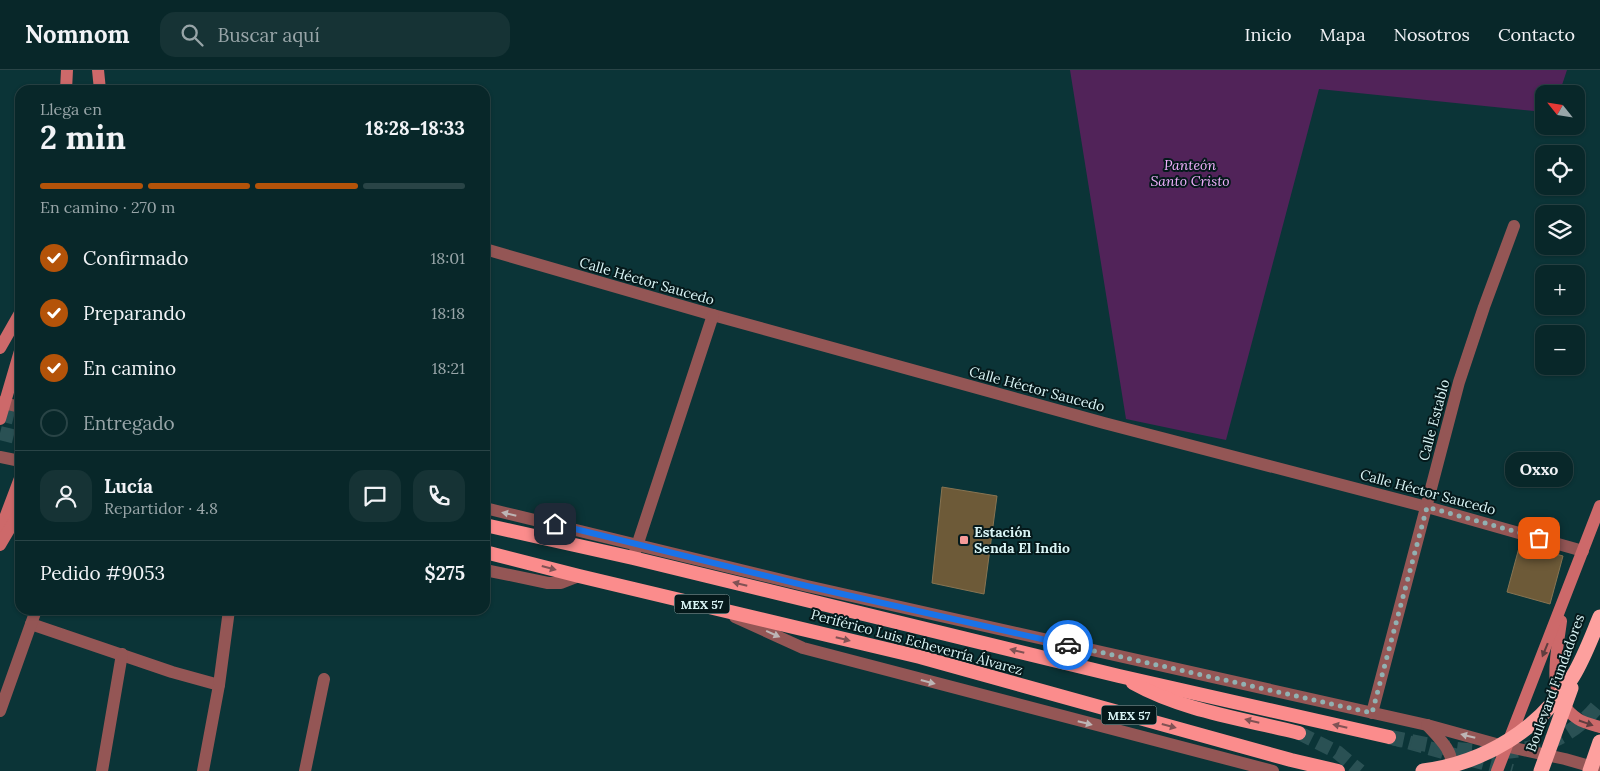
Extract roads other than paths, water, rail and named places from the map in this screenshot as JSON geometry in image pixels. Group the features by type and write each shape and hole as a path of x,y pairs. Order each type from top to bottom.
{"highway":[{"name":"Periférico Luis Echeverría Álvarez","path":"490,527 633,558 1119,676 1388,737"},
{"name":"Periférico Luis Echeverría Álvarez","path":"490,553 920,658 1291,760 1338,771"},
{"name":"Boulevard Fundadores","path":"1540,771 1600,606"},
{"path":"1423,771 1438,769 1492,751 1539,718 1558,697 1573,675 1600,617"},
{"path":"1119,676 1165,699 1299,733"},
{"path":"1590,771 1600,742"},
{"path":"1291,760 1308,771"}],"main road":[{"path":"66,85 67,70"},
{"path":"98,70 100,85"},
{"path":"0,341 14,325"},
{"path":"0,348 14,325"},
{"path":"0,419 2,402 15,365"},
{"path":"0,531 15,491"},
{"path":"1497,771 1600,506"},
{"path":"0,545 15,519"},
{"path":"1564,601 1555,680 1557,697 1565,708 1579,720 1600,728"}],"street":[{"name":"Calle Establo","path":"1372,713 1459,382 1514,226"},
{"name":"Calle Héctor Saucedo","path":"490,250 713,315 1104,422 1427,507 1583,551"},
{"path":"633,558 713,315"},
{"path":"2,402 15,406"},
{"path":"0,457 15,460"},
{"path":"490,509 807,586 1427,725 1507,747 1565,759 1600,769"},
{"path":"490,571 548,583 561,583 579,576"},
{"path":"712,607 803,648 1271,771"},
{"path":"0,711 34,615"},
{"path":"206,771 228,615"},
{"path":"31,624 219,685"},
{"path":"102,771 122,654"},
{"path":"305,771 324,680"},
{"path":"1427,725 1450,751 1453,764 1452,771"}],"tunnel":[{"path":"0,414 15,418"},
{"path":"0,433 15,437"},
{"path":"1389,737 1447,748 1476,751 1504,751 1530,748 1556,739 1579,725 1600,703"},
{"path":"1299,733 1337,752 1360,771"},
{"path":"1389,737 1512,771"}],"place":[{"name":"Oxxo","path":"1539,538"},
{"name":"Estación Senda El Indio","path":"964,540"}],"park label":[{"name":"Panteón Santo Cristo","path":"1190,174"}]}
